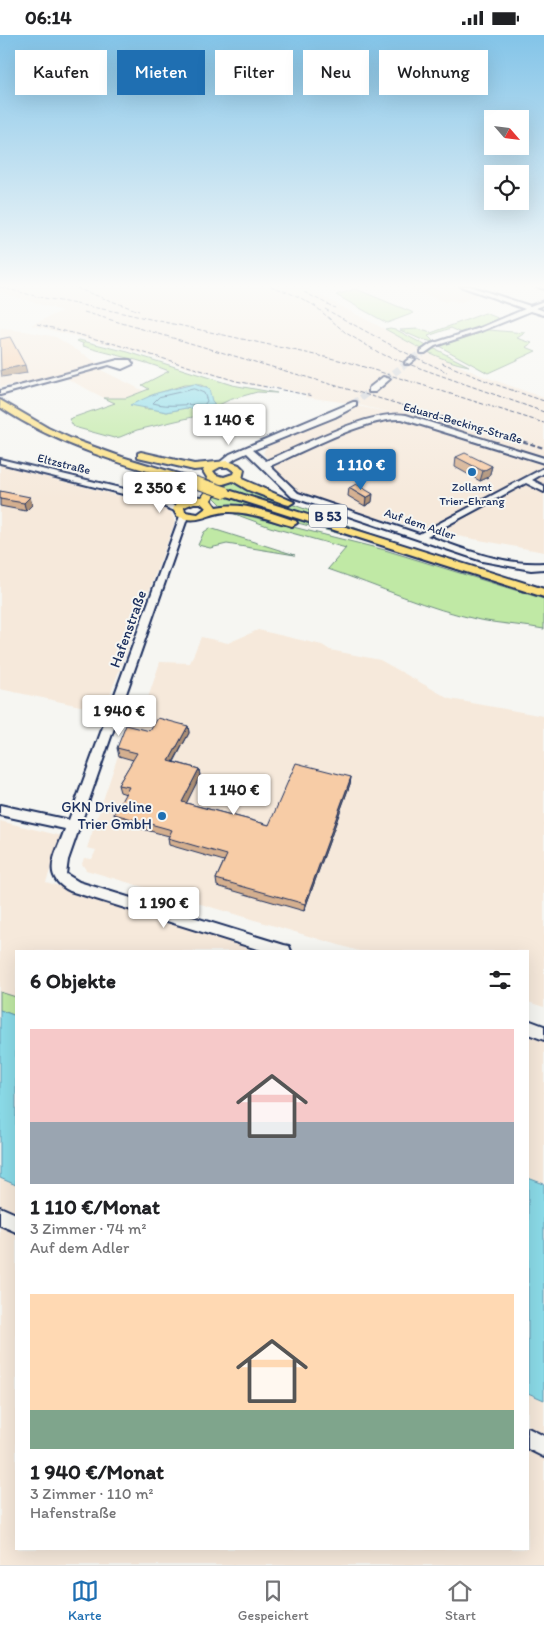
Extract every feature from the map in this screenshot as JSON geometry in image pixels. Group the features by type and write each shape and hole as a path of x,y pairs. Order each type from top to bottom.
{"main road":[{"name":"B 53","path":"1,404 25,420 53,434 97,451 544,593"},
{"path":"53,434 181,465 239,469 237,476 223,480 220,468"},
{"path":"196,518 185,507 201,495 220,468"},
{"name":"B 53","path":"237,476 239,482 252,488 382,536 423,555"},
{"name":"B 53","path":"196,518 205,515 212,488 223,480"},
{"name":"B 53","path":"185,507 208,506 237,509 410,551"}],"street":[{"path":"1,404 2,391 109,363 114,364"},
{"path":"372,390 386,379"},
{"path":"220,468 248,450 332,415 353,404"},
{"name":"Eduard-Becking-Straße","path":"264,465 368,421 390,416 403,417 544,461"},
{"name":"Auf dem Adler","path":"248,450 295,495 485,559 531,567 544,566"},
{"name":"Eltzstraße","path":"0,461 185,507"},
{"path":"419,537 544,470"},
{"path":"526,480 544,489"},
{"name":"Hafenstraße","path":"185,507 180,532 58,866 60,879 75,887 281,950"},
{"name":"Hafenstraße","path":"180,532 196,518"},
{"path":"0,810 73,826"},
{"path":"529,1027 544,1033"},
{"path":"0,1216 15,1223"},
{"path":"529,1439 544,1447"}],"shaded area":[{"path":"0,357 88,357 99,364 46,379 0,387"},
{"path":"154,357 440,357 483,376 544,398 544,552 441,533 364,515 298,493 281,477 263,453 266,447 357,406 397,414 349,403 305,397 307,394 267,386 264,388 236,382"},
{"path":"99,369 144,391 126,398 104,398 66,378"},
{"path":"0,465 170,509 175,522 104,711 0,689"},
{"path":"258,630 322,645 330,650 380,660 450,699 544,716 544,1007 529,1002 529,950 356,950 86,870 82,864 84,858 92,859 96,850 87,848 132,714 133,712 144,714 149,706 148,698 160,662 190,663 201,637 228,643"},
{"path":"0,821 62,836 46,882 261,950 15,950 15,1016 0,1010"},
{"path":"529,1035 544,1040 544,1184 529,1178"},
{"path":"0,1178 15,1185 15,1550 529,1550 529,1393 544,1400 544,1565 0,1565"}],"green space":[{"path":"126,357 145,357 232,385 277,393 257,392 229,400 197,416 137,430 120,437 114,438 74,427 69,419 115,403 104,398 126,398 149,389 142,385 169,371","holes":["184,385 201,385 209,389 210,405 205,410 186,408 167,412 144,409 149,396"]},
{"path":"441,357 452,357 469,366 458,364"},
{"path":"460,357 522,357 488,373"},
{"path":"236,481 262,493 377,536 220,486"},
{"path":"215,493 361,539 238,508 224,507 214,497"},
{"path":"232,513 385,550 544,599 544,629 488,621 422,604 328,569 346,548 270,527"},
{"path":"210,528 295,555 227,544 210,548 198,545 204,532"},
{"path":"0,992 15,997 15,1016 0,1010"}],"water":[{"path":"194,384 209,389 212,401 215,404 205,410 186,408 167,412 130,405 157,393"},
{"path":"0,1010 15,1016 15,1185 0,1178"},
{"path":"529,1178 544,1184 544,1400 529,1393"}],"building":[{"path":"1,357 21,357 25,365 1,370"},
{"path":"465,453 492,466 483,471 456,457"},
{"path":"356,484 373,494 366,498 349,488"},
{"path":"0,491 30,497 24,503 0,499"},
{"name":"GKN Driveline Trier GmbH","path":"158,718 188,726 169,761 199,769 182,802 269,825 296,763 351,777 305,904 216,879 227,855 168,838 172,830 114,814 129,787 118,785 137,753 117,748 126,725 150,731"}],"tunnel":[{"path":"386,379 407,363"},
{"path":"353,404 372,390"}],"railway":[{"path":"159,357 236,381 313,396"},
{"path":"239,357 477,427"},
{"path":"327,357 348,362 544,423"},
{"path":"390,357 544,412"},
{"path":"416,357 447,372"},
{"path":"442,363 494,384 544,401"},
{"path":"473,426 544,448"}],"place":[{"name":"Zollamt Trier-Ehrang","path":"472,472"},
{"name":"GKN Driveline Trier GmbH","path":"162,816"}]}
